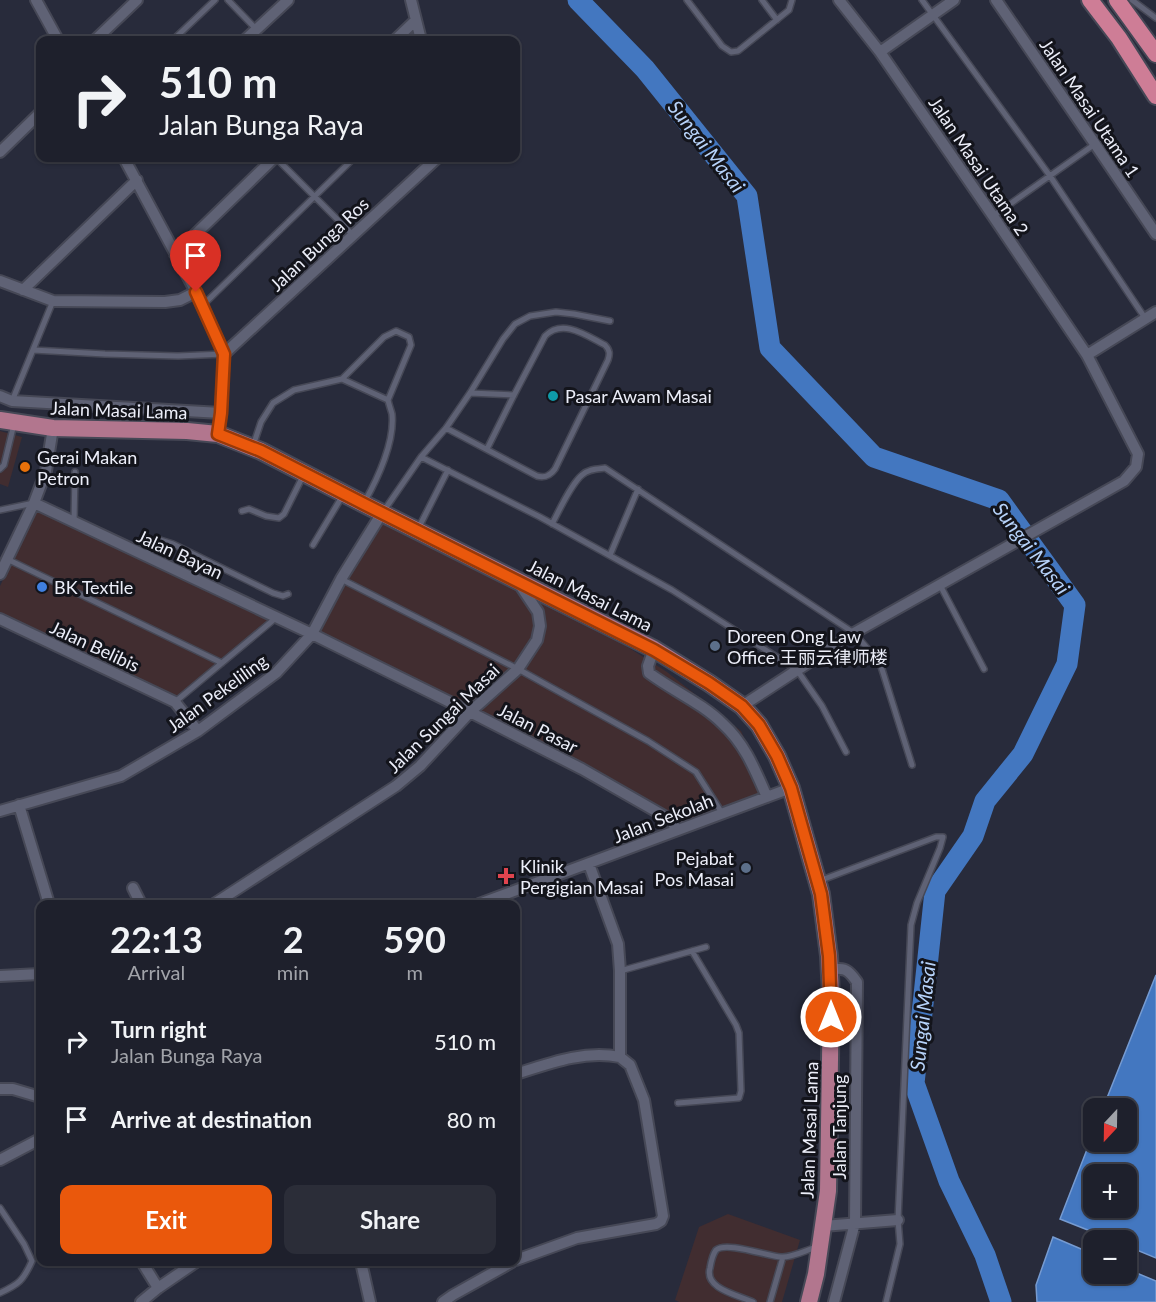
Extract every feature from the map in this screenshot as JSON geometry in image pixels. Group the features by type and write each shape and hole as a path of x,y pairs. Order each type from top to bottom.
{"highway":[{"path":"1090,0 1119,38 1156,96"},
{"path":"1117,0 1156,54"}],"main road":[{"name":"Jalan Masai Lama","path":"7,421 53,428 188,431 218,434 252,447 654,650 742,706 759,725 777,756 791,788 821,894 830,969 828,1191 816,1274 809,1302"}],"street":[{"path":"36,0 56,36"},
{"path":"99,36 137,0"},
{"path":"250,36 288,0"},
{"path":"411,0 420,36"},
{"name":"Jalan Masai Utama 2","path":"742,706 854,633 1124,482 1136,467 1138,454 1087,355 880,52 839,0"},
{"path":"880,52 954,0"},
{"name":"Jalan Masai Utama 1","path":"996,0 1156,234"},
{"path":"398,36 416,20"},
{"path":"0,152 36,117"},
{"path":"126,162 196,292 224,354 218,434"},
{"path":"176,254 271,162"},
{"name":"Jalan Bunga Ros","path":"224,354 433,162"},
{"path":"23,290 137,180"},
{"path":"0,281 52,301 165,302 180,300 196,292"},
{"path":"1087,355 1156,312"},
{"path":"0,396 12,401 221,413"},
{"path":"7,421 12,401"},
{"path":"0,574 34,503 46,471 53,428"},
{"name":"Jalan Bayan","path":"34,503 312,634"},
{"name":"Jalan Pekeliling","path":"0,811 121,776 198,731 276,673 312,634 341,579 382,513"},
{"name":"Jalan Sungai Masai","path":"220,900 396,786 420,766 470,712 518,669 537,640 540,619 536,607 516,580"},
{"name":"Jalan Belibis","path":"0,619 175,702 198,731"},
{"name":"Jalan Pasar","path":"312,634 582,769 657,811 672,821 676,830"},
{"path":"654,650 648,666 649,673 724,724 744,748 767,796"},
{"name":"Jalan Sekolah","path":"490,900 791,788"},
{"path":"19,805 48,900"},
{"path":"589,864 618,944 620,1057"},
{"path":"133,888 139,900"},
{"name":"Jalan Tanjung","path":"830,969 843,968 851,973 857,982 855,1223 834,1302"},
{"path":"0,976 36,974"},
{"path":"520,1072 569,1057 610,1055 620,1057 630,1065 644,1100 663,1216 656,1224 577,1238 520,1259"},
{"path":"0,1089 13,1089 36,1096"},
{"path":"0,1160 36,1141"},
{"path":"823,1226 898,1220"},
{"path":"144,1266 158,1288"},
{"path":"141,1302 190,1266"},
{"path":"362,1266 370,1302"},
{"path":"443,1302 505,1266"}],"lane":[{"path":"177,36 215,0"},
{"path":"228,0 257,30"},
{"path":"687,0 722,46 731,52 738,51 789,10 792,0"},
{"path":"762,0 777,20"},
{"path":"922,0 1050,176 1145,318"},
{"path":"1132,0 1156,18"},
{"path":"993,216 1095,144"},
{"path":"279,162 353,235"},
{"path":"202,306 350,162"},
{"path":"12,401 52,301"},
{"path":"382,513 421,458 446,428 509,330 530,316 556,312 610,321"},
{"path":"446,428 537,476 552,474 610,356 608,348 568,328 556,328 545,336 487,449"},
{"path":"342,379 384,337 396,331 409,337 411,345 388,400 392,414 390,444 373,488 364,504"},
{"path":"33,350 178,357 224,354"},
{"path":"252,447 261,422 273,403 294,390 342,379 388,400"},
{"path":"470,393 514,395"},
{"path":"0,469 4,465 7,421"},
{"path":"421,458 610,555 672,590 797,670 822,706 846,752"},
{"path":"552,524 582,474 594,469 605,468 854,633 880,663 912,765"},
{"path":"418,531 448,470"},
{"path":"74,522 75,472"},
{"path":"242,511 249,509 266,516 279,518 284,514 304,473"},
{"path":"610,555 638,489"},
{"path":"313,545 344,494"},
{"path":"0,510 34,503"},
{"path":"146,556 153,542 160,540 212,560 273,593 283,597 288,594"},
{"path":"7,559 222,663"},
{"path":"341,579 518,669 648,741 696,772 723,813"},
{"path":"940,584 984,669"},
{"path":"175,702 277,617"},
{"path":"817,881 936,837 943,837 911,924 898,1220 900,1244 886,1302"},
{"path":"620,971 706,947"},
{"path":"678,1103 739,1098 741,1091 739,1033 736,1024 692,951"},
{"path":"0,1208 24,1244 32,1261 26,1274 16,1286 0,1293"},
{"path":"753,1302 718,1288 711,1280 709,1271 714,1252 719,1248 728,1247 783,1257 820,1246"},
{"path":"770,1302 783,1257"}],"shaded area":[{"path":"0,431 22,437 8,487 0,484"},
{"path":"40,501 277,613 169,704 0,624 0,586"},
{"path":"382,521 615,639 667,672 741,731 769,791 670,828 665,822 580,773 314,640"},
{"path":"728,1214 800,1240 782,1302 679,1302 675,1300 699,1227"}],"water":[{"path":"1156,975 1156,1258 1137,1250 1137,1230 1088,1230 1060,1219 1086,1152 1137,1152 1137,1098 1107,1098"},
{"path":"1053,1237 1083,1250 1083,1284 1137,1284 1137,1273 1156,1281 1156,1302 1037,1302 1036,1285"}],"waterway":[{"name":"Sungai Masai","path":"578,0 645,69 747,196 770,348 874,457 999,500 1075,605 1067,664 1023,754 985,801 973,836 935,891 914,1083 949,1181 985,1255 1001,1302"}],"place":[{"name":"Pasar Awam Masai","path":"553,396"},
{"name":"Gerai Makan Petron","path":"25,467"},
{"name":"BK Textile","path":"42,587"},
{"name":"Doreen Ong Law Office 王丽云律师楼","path":"715,646"},
{"name":"Pejabat Pos Masai","path":"746,868"},
{"name":"Klinik Pergigian Masai","path":"506,876"}],"route":[{"path":"196,292 224,354 218,434 261,451 654,650 742,706 759,725 777,756 791,788 821,894 829,956 831,1017"}]}
